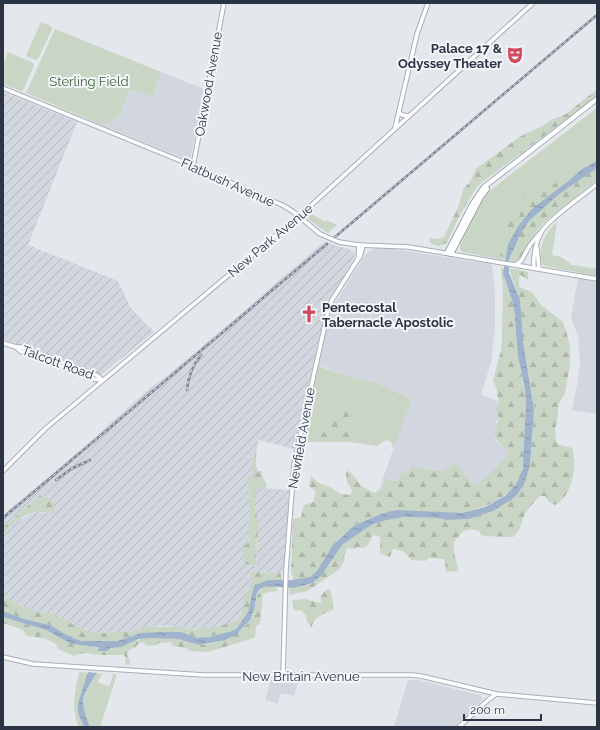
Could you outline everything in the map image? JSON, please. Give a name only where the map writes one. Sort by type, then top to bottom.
[{"type":"highway","points":[[449,254],[473,204],[485,186],[597,99]]},
{"type":"highway","points":[[449,254],[481,197],[488,188],[597,102]]},
{"type":"street","name":"Oakwood Avenue","points":[[194,166],[224,3]]},
{"type":"street","points":[[394,129],[417,34],[428,3]]},
{"type":"street","name":"New Park Avenue","points":[[3,471],[45,429],[299,216],[533,3]]},
{"type":"street","name":"Flatbush Avenue","points":[[3,88],[194,166],[282,205],[299,216],[320,234],[339,242],[361,245],[408,247],[597,279]]},
{"type":"street","points":[[399,112],[402,115],[409,116]]},
{"type":"street","points":[[515,264],[521,261],[530,245],[553,220],[597,184]]},
{"type":"street","points":[[534,268],[534,255],[542,231]]},
{"type":"street","name":"Newfield Avenue","points":[[283,676],[286,576],[294,464],[329,308],[358,259],[361,245]]},
{"type":"street","points":[[537,245],[539,269]]},
{"type":"street","name":"Talcott Road","points":[[3,343],[16,347],[20,351],[34,354],[98,376],[102,380]]},
{"type":"street","name":"New Britain Avenue","points":[[3,657],[33,664],[204,675],[421,676],[497,694],[597,703]]},
{"type":"street","points":[[459,727],[488,700],[497,694]]},
{"type":"shaded area","points":[[161,72],[204,89],[190,161],[104,126],[119,116],[130,89],[153,97]]},
{"type":"shaded area","points":[[3,92],[77,122],[28,245],[118,281],[130,307],[154,332],[101,375],[3,339]]},
{"type":"shaded area","points":[[325,241],[336,246],[350,249],[355,254],[326,309],[294,449],[258,440],[256,458],[252,456],[251,458],[253,474],[252,476],[247,477],[249,485],[248,492],[250,512],[249,536],[248,544],[243,545],[243,547],[245,564],[247,565],[256,565],[258,543],[257,515],[254,511],[256,489],[289,490],[285,562],[281,575],[268,572],[251,572],[253,578],[244,599],[243,608],[238,619],[230,624],[209,629],[201,627],[194,630],[166,626],[105,633],[86,631],[49,612],[39,613],[3,597],[3,534],[13,523],[31,514],[38,512],[54,512],[54,505],[46,497],[41,495],[3,528],[3,515],[83,448],[135,401],[202,347]]},
{"type":"shaded area","points":[[379,247],[491,264],[492,266],[495,295],[495,329],[491,362],[481,395],[498,401],[499,418],[496,422],[497,429],[494,434],[495,439],[508,455],[477,484],[472,483],[458,465],[453,464],[441,471],[412,467],[408,473],[404,472],[400,479],[392,481],[388,479],[379,490],[411,398],[376,383],[361,380],[321,366],[317,367],[332,308],[365,255],[371,250]]},
{"type":"shaded area","points":[[578,278],[597,282],[597,414],[572,410],[580,365],[578,336],[571,318]]},
{"type":"shaded area","points":[[271,680],[299,680],[294,696],[281,693],[278,704],[265,700]]},
{"type":"shaded area","points":[[408,680],[419,680],[479,695],[482,697],[482,700],[455,727],[394,727]]},
{"type":"green space","points":[[41,22],[51,26],[52,29],[38,59],[35,60],[26,56]]},
{"type":"green space","name":"Sterling Field","points":[[55,29],[161,72],[153,97],[130,89],[119,116],[104,126],[26,93]]},
{"type":"green space","points":[[8,52],[33,63],[34,65],[23,90],[21,91],[3,84],[3,65]]},
{"type":"green space","points":[[597,89],[597,96],[480,184],[466,204],[447,243],[439,246],[431,244],[430,238],[439,239],[444,237],[459,205],[463,189],[470,182],[476,169],[519,137],[551,120],[566,114]]},
{"type":"green space","points":[[597,108],[597,178],[538,227],[516,262],[462,252],[460,249],[460,244],[471,220],[488,192]]},
{"type":"green space","points":[[597,168],[597,180],[544,222],[519,260],[515,261],[509,259],[521,233],[530,220],[559,194]]},
{"type":"green space","points":[[564,177],[568,178],[569,181],[529,213],[514,232],[505,257],[500,256],[501,249],[505,243],[505,232],[511,216],[527,203],[523,190],[526,188],[539,191],[547,189]]},
{"type":"green space","points":[[312,210],[313,215],[326,222],[327,220],[337,225],[328,233],[307,218],[308,213]]},
{"type":"green space","points":[[557,222],[552,255],[561,257],[572,265],[597,269],[597,276],[545,266],[542,264],[541,252],[543,241],[545,236]]},
{"type":"green space","points":[[501,267],[503,268],[505,281],[514,307],[518,357],[526,398],[524,462],[522,471],[514,487],[492,503],[462,513],[398,511],[367,520],[348,530],[337,540],[315,574],[307,579],[293,580],[291,571],[293,519],[301,517],[304,505],[313,502],[316,491],[309,486],[311,476],[319,483],[330,487],[341,494],[350,495],[352,490],[346,475],[346,472],[349,471],[361,486],[375,493],[382,488],[386,479],[398,480],[400,479],[400,473],[408,473],[412,467],[441,471],[455,463],[471,482],[476,484],[487,476],[508,455],[494,436],[499,418],[496,409],[499,402],[497,390],[493,380],[501,351],[502,338],[503,289]]},
{"type":"green space","points":[[509,269],[528,272],[528,280],[521,275],[519,276],[519,287],[532,292],[541,305],[563,322],[567,334],[570,348],[570,365],[565,393],[558,405],[555,430],[556,441],[558,444],[572,448],[574,455],[574,471],[566,495],[555,505],[549,502],[545,496],[540,496],[527,511],[519,529],[513,537],[485,536],[481,535],[479,531],[473,530],[463,532],[454,543],[458,571],[446,572],[444,559],[429,558],[425,561],[411,560],[403,551],[393,549],[390,557],[380,554],[380,537],[373,535],[368,545],[363,548],[347,548],[344,556],[345,559],[340,569],[307,591],[289,595],[290,588],[302,587],[312,583],[321,576],[342,545],[373,524],[404,517],[437,518],[447,520],[469,519],[489,512],[508,502],[514,498],[522,488],[530,465],[534,406],[524,348],[520,300]]},
{"type":"green space","points":[[318,366],[361,380],[376,383],[412,399],[393,449],[392,443],[387,440],[377,446],[349,442],[302,442],[301,440]]},
{"type":"green space","points":[[351,408],[354,419],[349,439],[308,439],[306,432],[308,429],[315,429],[332,423],[337,416]]},
{"type":"green space","points":[[255,455],[257,469],[258,471],[262,471],[262,476],[267,485],[265,488],[257,489],[256,491],[255,511],[258,521],[258,536],[256,565],[254,566],[245,564],[243,545],[248,544],[250,512],[248,492],[249,485],[247,477],[253,475],[251,458]]},
{"type":"green space","points":[[40,495],[46,497],[54,503],[54,513],[38,512],[28,514],[14,523],[3,534],[3,528]]},
{"type":"green space","points":[[251,572],[279,573],[282,580],[267,580],[255,585],[248,612],[237,628],[232,631],[204,638],[197,638],[181,632],[156,632],[141,633],[117,641],[81,641],[50,625],[24,619],[3,611],[3,597],[39,613],[49,612],[86,631],[105,633],[131,631],[148,627],[183,627],[194,630],[202,627],[213,628],[227,624],[239,618],[242,612],[244,598],[250,588],[253,578],[250,575]]},
{"type":"green space","points":[[266,586],[275,586],[278,591],[263,594],[260,624],[256,626],[254,638],[208,652],[189,651],[186,648],[173,646],[170,642],[147,646],[142,642],[129,650],[127,654],[130,661],[129,665],[125,664],[126,659],[124,655],[84,653],[74,656],[58,649],[56,644],[49,640],[26,636],[23,630],[3,623],[3,617],[46,630],[71,644],[98,647],[107,651],[112,648],[143,639],[152,638],[176,639],[203,645],[214,643],[230,637],[243,629],[252,616],[259,592]]},
{"type":"green space","points":[[329,589],[333,600],[333,610],[317,618],[311,627],[307,621],[306,615],[301,610],[294,610],[292,600],[305,599],[320,603],[321,596]]},
{"type":"green space","points":[[79,673],[88,673],[78,703],[78,713],[84,727],[78,727],[74,700]]},
{"type":"green space","points":[[97,673],[102,674],[98,682],[107,686],[110,685],[113,674],[116,674],[116,678],[100,727],[90,727],[84,709],[83,699],[87,689]]},
{"type":"water","points":[[597,161],[597,168],[559,194],[530,220],[521,233],[509,259],[509,273],[520,300],[524,348],[534,409],[530,465],[524,485],[511,500],[493,511],[469,519],[447,520],[437,518],[404,517],[373,524],[342,545],[321,576],[312,583],[293,588],[266,586],[260,589],[257,593],[254,610],[250,620],[237,634],[225,640],[200,645],[178,639],[139,639],[121,647],[111,648],[107,651],[98,651],[98,647],[71,644],[46,630],[3,617],[3,611],[24,619],[50,625],[81,641],[117,641],[141,633],[156,632],[181,632],[197,638],[209,637],[232,631],[237,628],[248,612],[255,585],[268,580],[292,580],[310,577],[317,571],[333,545],[351,528],[364,521],[384,513],[397,510],[462,513],[485,507],[505,496],[516,484],[523,469],[526,400],[518,357],[514,307],[503,273],[508,244],[519,225],[533,208],[582,169]]},
{"type":"water","points":[[88,672],[97,673],[87,689],[83,699],[86,717],[90,727],[84,727],[78,713],[78,703]]},
{"type":"railway","points":[[335,237],[597,15]]},
{"type":"railway","points":[[3,518],[327,244]]},
{"type":"railway","points":[[187,390],[191,371],[201,355]]},
{"type":"railway","points":[[56,480],[71,469],[90,460]]},
{"type":"place","name":"Palace 17 & Odyssey Theater","points":[[515,55]]},
{"type":"place","name":"Pentecostal Tabernacle Apostolic","points":[[309,314]]}]
